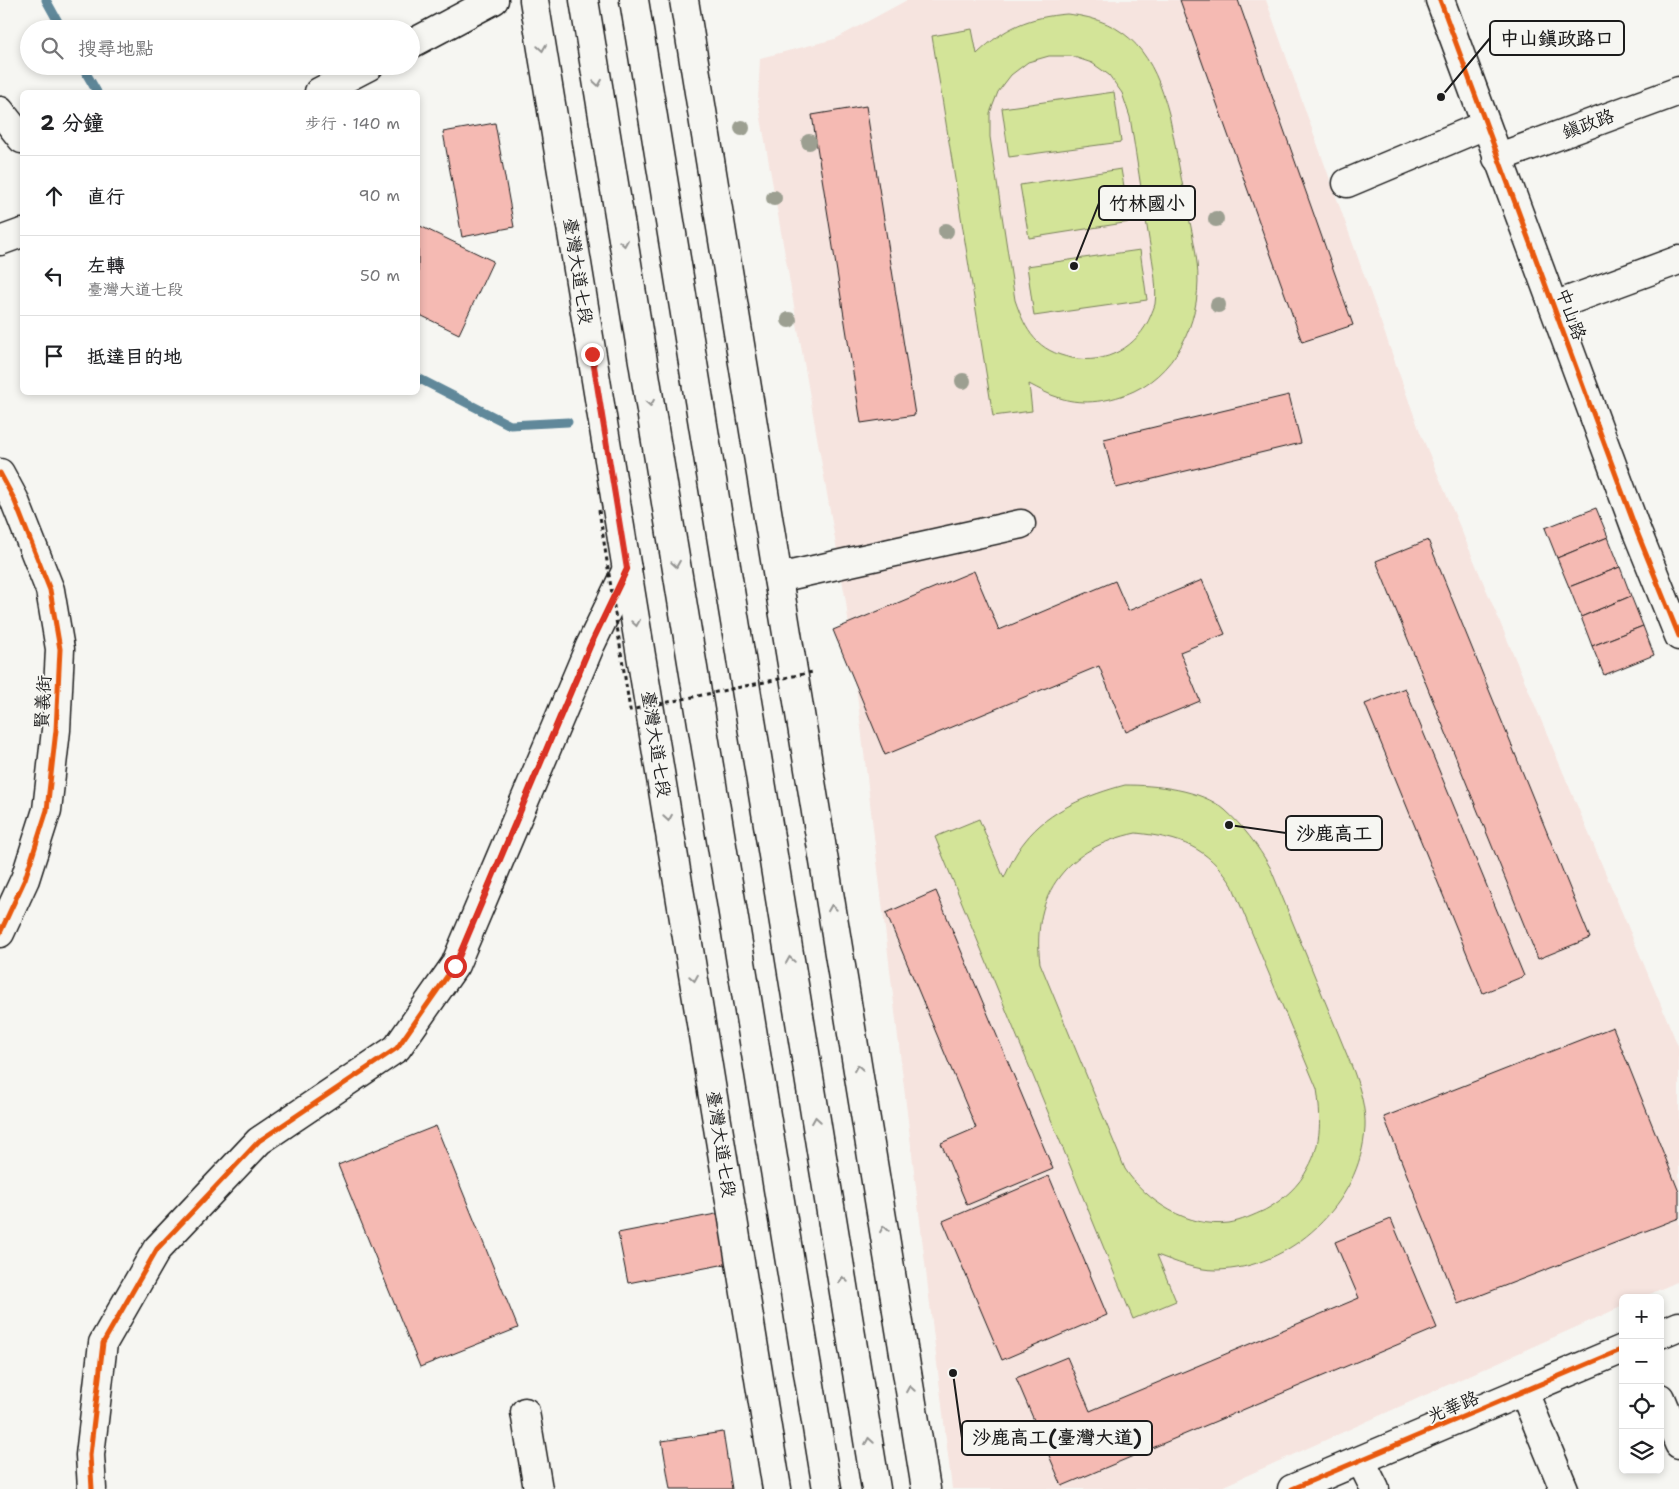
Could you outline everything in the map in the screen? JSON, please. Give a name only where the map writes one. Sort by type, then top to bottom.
[{"type":"main road","points":[[420,39],[494,0]]},
{"type":"main road","name":"臺灣大道七段","points":[[534,0],[777,1489]]},
{"type":"main road","points":[[584,0],[827,1489]]},
{"type":"main road","points":[[634,0],[876,1489]]},
{"type":"main road","points":[[684,0],[926,1489]]},
{"type":"main road","name":"中山路","points":[[1440,0],[1637,532],[1679,636]]},
{"type":"main road","points":[[323,90],[352,75]]},
{"type":"main road","name":"鎮政路","points":[[1497,158],[1679,91]]},
{"type":"main road","points":[[0,111],[20,136]]},
{"type":"main road","points":[[1346,183],[1485,125]]},
{"type":"main road","points":[[0,241],[20,234]]},
{"type":"main road","points":[[1554,306],[1679,260]]},
{"type":"main road","name":"賢義街","points":[[0,473],[14,500],[50,590],[60,649],[56,730],[47,810],[25,879],[0,933]]},
{"type":"main road","points":[[778,578],[1021,524]]},
{"type":"main road","points":[[92,1489],[90,1456],[103,1343],[157,1249],[259,1141],[397,1048],[455,966],[590,646],[627,569]]},
{"type":"main road","points":[[1664,1332],[1679,1326]]},
{"type":"main road","name":"光華路","points":[[1292,1489],[1619,1351]]},
{"type":"main road","points":[[1524,1392],[1564,1489]]},
{"type":"main road","points":[[1664,1408],[1679,1444]]},
{"type":"main road","points":[[525,1412],[538,1489]]},
{"type":"main road","points":[[1361,1460],[1375,1489]]},
{"type":"path","points":[[599,510],[630,710],[813,672]]},
{"type":"shaded area","points":[[907,0],[1266,0],[1420,432],[1679,1048],[1679,1281],[1650,1294],[1619,1294],[1619,1308],[1217,1489],[952,1489],[846,602],[758,101],[760,58],[835,39]]},
{"type":"green space","points":[[1067,14],[1089,18],[1107,24],[1123,33],[1136,44],[1147,58],[1156,75],[1169,114],[1194,240],[1198,282],[1196,301],[1192,320],[1176,354],[1165,369],[1134,391],[1107,400],[1078,402],[1056,397],[1029,384],[1032,411],[993,416],[932,36],[972,29],[977,54],[1008,30],[1029,21],[1053,15]],"holes":[[[1049,56],[1071,56],[1092,63],[1109,75],[1122,93],[1130,117],[1155,278],[1155,304],[1151,315],[1138,336],[1119,351],[1097,359],[1072,358],[1050,350],[1034,338],[1024,322],[1015,300],[990,137],[990,113],[998,92],[1011,75],[1028,62]]]},
{"type":"green space","points":[[1114,92],[1121,142],[1009,157],[1002,108]]},
{"type":"green space","points":[[1121,169],[1130,222],[1029,238],[1020,185]]},
{"type":"green space","points":[[1140,250],[1147,300],[1034,316],[1027,266]]},
{"type":"green space","points":[[1125,785],[1163,787],[1203,797],[1225,810],[1250,837],[1270,867],[1354,1072],[1365,1114],[1361,1156],[1351,1182],[1336,1206],[1317,1227],[1295,1244],[1270,1258],[1244,1267],[1216,1270],[1201,1269],[1157,1255],[1176,1301],[1133,1319],[935,837],[979,819],[1004,878],[1022,845],[1035,830],[1057,812],[1083,799]],"holes":[[[1136,833],[1179,841],[1191,846],[1212,861],[1232,885],[1317,1089],[1320,1120],[1318,1140],[1313,1159],[1304,1175],[1290,1192],[1272,1206],[1234,1222],[1214,1223],[1184,1217],[1157,1202],[1134,1181],[1125,1169],[1040,963],[1039,938],[1042,915],[1048,895],[1059,877],[1073,862],[1091,849]]]},
{"type":"building","points":[[1180,0],[1238,0],[1353,325],[1302,342]]},
{"type":"building","points":[[866,106],[915,415],[861,423],[812,115]]},
{"type":"building","points":[[495,123],[514,227],[462,237],[443,132]]},
{"type":"building","points":[[420,226],[493,261],[459,334],[420,315]]},
{"type":"building","points":[[1289,395],[1301,443],[1116,488],[1104,439]]},
{"type":"building","points":[[1596,508],[1608,537],[1557,558],[1545,528]]},
{"type":"building","points":[[1608,537],[1620,567],[1569,587],[1557,558]]},
{"type":"building","points":[[1428,540],[1590,938],[1538,959],[1376,561]]},
{"type":"building","points":[[1620,567],[1631,596],[1581,617],[1569,587]]},
{"type":"building","points":[[974,571],[999,630],[1115,581],[1128,611],[1202,580],[1225,634],[1180,652],[1200,701],[1126,732],[1099,666],[885,755],[833,630]]},
{"type":"building","points":[[1631,596],[1643,626],[1592,646],[1581,617]]},
{"type":"building","points":[[1643,626],[1654,655],[1604,675],[1592,646]]},
{"type":"building","points":[[1405,688],[1524,976],[1483,993],[1365,704]]},
{"type":"building","points":[[936,891],[1053,1169],[967,1205],[941,1143],[976,1128],[886,913]]},
{"type":"building","points":[[1613,1027],[1679,1192],[1679,1218],[1458,1304],[1384,1117]]},
{"type":"building","points":[[436,1126],[518,1328],[420,1367],[338,1165]]},
{"type":"building","points":[[1049,1176],[1107,1315],[1002,1360],[943,1221]]},
{"type":"building","points":[[726,1212],[736,1262],[628,1283],[618,1233]]},
{"type":"building","points":[[1391,1219],[1437,1328],[1062,1486],[1016,1378],[1067,1357],[1090,1411],[1359,1298],[1335,1242]]},
{"type":"building","points":[[723,1432],[732,1489],[670,1489],[662,1441]]},
{"type":"waterway","points":[[46,0],[57,20]]},
{"type":"waterway","points":[[87,75],[96,90]]},
{"type":"waterway","points":[[420,379],[510,425],[568,422]]},
{"type":"cycle path","points":[[1440,0],[1637,532],[1679,636]]},
{"type":"cycle path","points":[[0,473],[14,499],[50,590],[60,649],[56,730],[47,810],[25,879],[0,933]]},
{"type":"cycle path","points":[[92,1489],[90,1455],[103,1343],[157,1249],[259,1141],[397,1048],[455,965],[590,646],[627,569]]},
{"type":"cycle path","points":[[1292,1489],[1619,1351]]},
{"type":"place","name":"中山鎮政路口","points":[[1441,97]]},
{"type":"place","name":"竹林國小","points":[[1074,266]]},
{"type":"place","name":"沙鹿高工","points":[[1229,825]]},
{"type":"place","name":"沙鹿高工(臺灣大道)","points":[[953,1373]]},
{"type":"route","points":[[455,966],[590,646],[627,569],[592,354]]}]
